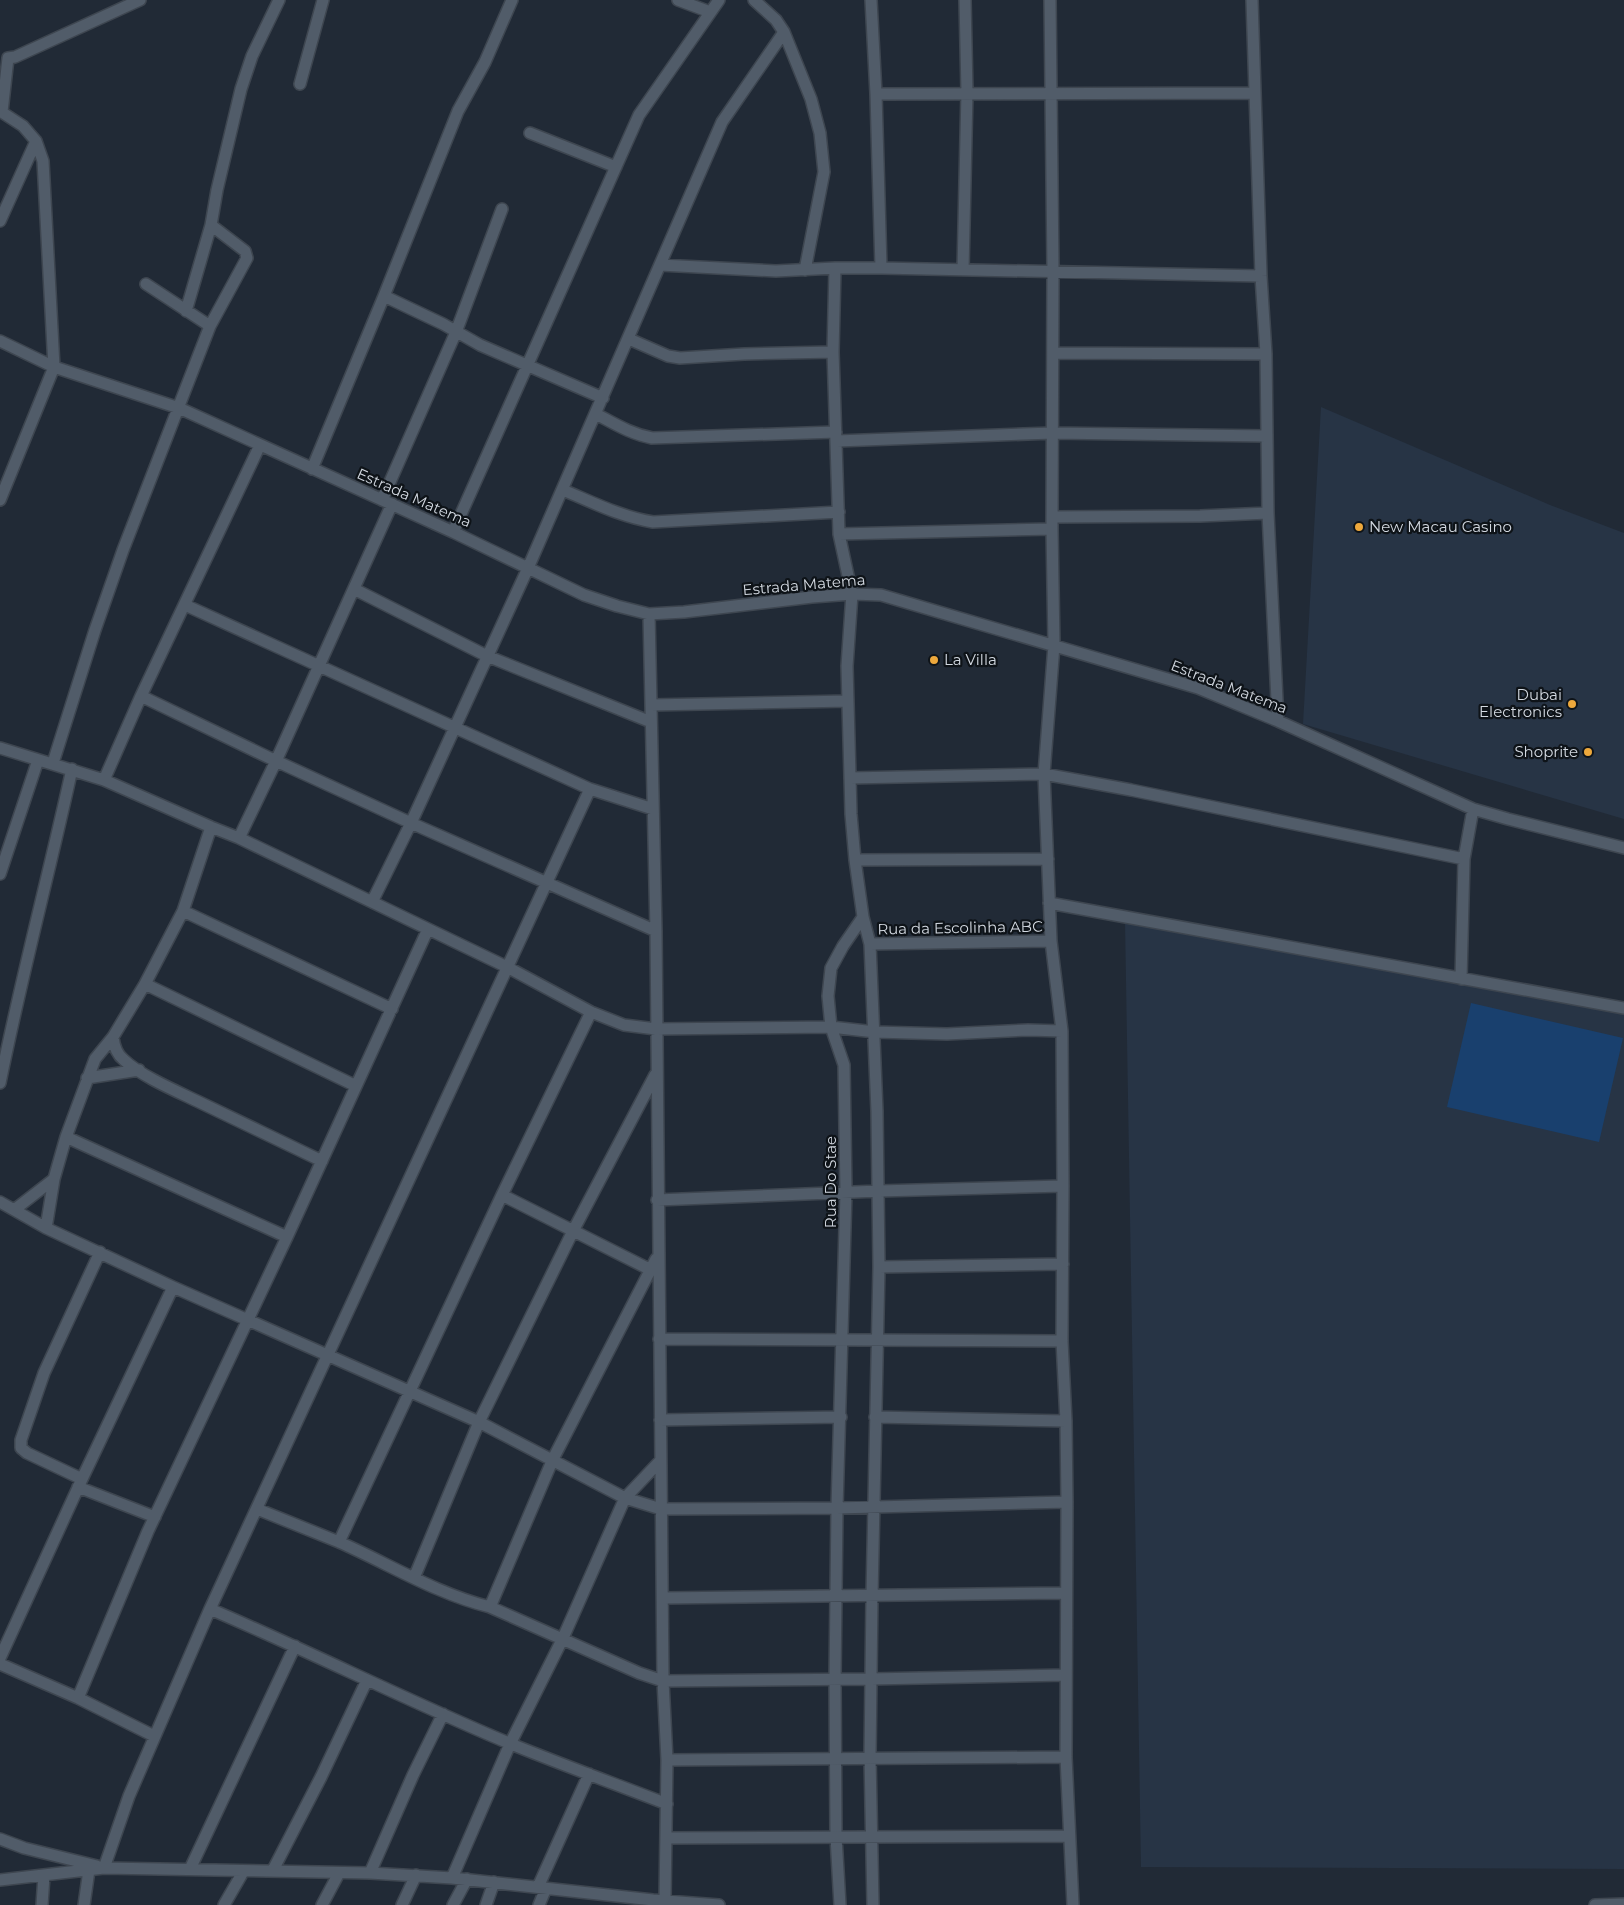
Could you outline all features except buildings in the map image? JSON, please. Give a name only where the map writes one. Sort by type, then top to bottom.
[{"type":"street","points":[[0,500],[54,367],[42,161],[36,141],[23,126],[1,111],[4,56],[15,57],[140,0]]},
{"type":"street","points":[[186,310],[211,225],[217,190],[242,89],[252,56],[279,0]]},
{"type":"street","points":[[300,84],[323,0]]},
{"type":"street","points":[[312,469],[458,111],[485,62],[512,0]]},
{"type":"street","points":[[678,0],[710,12]]},
{"type":"street","points":[[454,532],[639,115],[719,0]]},
{"type":"street","points":[[754,0],[776,20],[784,32],[811,99],[820,134],[824,172],[805,270]]},
{"type":"street","points":[[871,0],[876,94],[880,268]]},
{"type":"street","points":[[963,270],[967,92],[965,0]]},
{"type":"street","points":[[1050,0],[1054,645],[1044,774],[1051,941],[1062,1031],[1062,1341],[1066,1421],[1067,1502],[1065,1593],[1066,1757],[1073,1905]]},
{"type":"street","points":[[1252,0],[1261,276],[1266,354],[1268,513],[1278,721]]},
{"type":"street","points":[[372,902],[411,823],[563,490],[722,122],[784,32]]},
{"type":"street","points":[[876,94],[967,92],[1050,94],[1254,93]]},
{"type":"street","points":[[530,133],[616,167]]},
{"type":"street","points":[[0,221],[36,141]]},
{"type":"street","points":[[239,838],[354,589],[456,332],[502,209]]},
{"type":"street","points":[[53,763],[94,630],[123,550],[210,326],[247,258],[245,251],[211,225]]},
{"type":"street","points":[[660,265],[747,270],[835,268],[1053,270],[1261,276]]},
{"type":"street","points":[[835,268],[833,352],[840,534],[852,594],[847,666],[850,778],[855,860],[863,916],[870,944],[875,1032],[879,1267],[873,1506],[870,1757],[873,1905]]},
{"type":"street","points":[[146,284],[210,326]]},
{"type":"street","points":[[384,296],[443,324],[480,345],[603,398]]},
{"type":"street","points":[[629,339],[668,356],[680,358],[833,352]]},
{"type":"street","name":"Estrada Matema","points":[[0,341],[54,367],[179,408],[454,532],[584,595],[617,606],[649,614],[852,594],[881,595],[1198,688],[1278,721],[1473,809],[1624,848]]},
{"type":"street","points":[[1053,353],[1266,354]]},
{"type":"street","points":[[596,414],[637,435],[652,438],[1053,433],[1267,436]]},
{"type":"street","points":[[104,780],[141,696],[260,444]]},
{"type":"street","points":[[563,490],[616,513],[653,522],[839,512]]},
{"type":"street","points":[[840,534],[1268,513]]},
{"type":"street","points":[[354,589],[487,656],[651,722]]},
{"type":"street","points":[[185,605],[590,789],[653,809]]},
{"type":"street","points":[[649,614],[656,931],[660,1509],[663,1681],[667,1760],[665,1900]]},
{"type":"street","points":[[141,696],[411,823],[656,931]]},
{"type":"street","points":[[651,705],[848,701]]},
{"type":"street","points":[[0,748],[104,780],[211,828],[239,838],[507,967],[591,1012],[624,1025],[656,1029],[831,1027],[875,1032],[947,1034],[1020,1030],[1062,1031]]},
{"type":"street","points":[[0,874],[38,760]]},
{"type":"street","points":[[0,1083],[13,1017],[51,865],[72,769]]},
{"type":"street","points":[[850,778],[1044,774],[1131,790],[1464,859]]},
{"type":"street","points":[[104,1868],[129,1796],[210,1609],[258,1509],[590,789]]},
{"type":"street","points":[[1461,979],[1464,859],[1473,809]]},
{"type":"street","points":[[46,1228],[54,1179],[66,1137],[95,1058],[113,1037],[145,984],[183,911],[211,828]]},
{"type":"street","points":[[855,860],[1048,859]]},
{"type":"street","points":[[1049,903],[1624,1008]]},
{"type":"street","points":[[183,911],[392,1009]]},
{"type":"street","name":"Rua Do Stae","points":[[840,1905],[836,1837],[834,1679],[837,1596],[837,1508],[844,1339],[846,1192],[844,1066],[831,1027],[828,996],[831,968],[863,916]]},
{"type":"street","points":[[78,1698],[155,1517],[322,1161],[428,928]]},
{"type":"street","name":"Rua da Escolinha ABC","points":[[870,944],[1051,941]]},
{"type":"street","points":[[145,984],[356,1086]]},
{"type":"street","points":[[339,1542],[502,1195],[591,1012]]},
{"type":"street","points":[[113,1037],[114,1046],[118,1054],[139,1070],[182,1094],[322,1161]]},
{"type":"street","points":[[87,1078],[139,1070]]},
{"type":"street","points":[[414,1578],[479,1422],[573,1231],[657,1073]]},
{"type":"street","points":[[66,1137],[286,1237]]},
{"type":"street","points":[[14,1210],[54,1179]]},
{"type":"street","points":[[658,1200],[878,1190],[1063,1186]]},
{"type":"street","points":[[502,1195],[651,1270]]},
{"type":"street","points":[[0,1202],[46,1228],[173,1287],[479,1422],[626,1498],[660,1509],[837,1508],[1067,1502]]},
{"type":"street","points":[[100,1252],[44,1373],[21,1440],[22,1448],[27,1453],[80,1483],[155,1517]]},
{"type":"street","points":[[490,1607],[553,1459],[658,1256]]},
{"type":"street","points":[[879,1267],[1063,1264]]},
{"type":"street","points":[[0,1658],[173,1287]]},
{"type":"street","points":[[659,1339],[1062,1341]]},
{"type":"street","points":[[660,1420],[841,1417]]},
{"type":"street","points":[[875,1417],[1066,1421]]},
{"type":"street","points":[[452,1878],[510,1744],[562,1638],[626,1498],[660,1461]]},
{"type":"street","points":[[258,1509],[339,1542],[414,1578],[474,1603],[490,1607],[639,1673],[663,1681],[1066,1675]]},
{"type":"street","points":[[663,1598],[1065,1593]]},
{"type":"street","points":[[210,1609],[510,1744],[667,1804]]},
{"type":"street","points":[[190,1869],[295,1646]]},
{"type":"street","points":[[0,1664],[78,1698],[154,1736]]},
{"type":"street","points":[[273,1870],[321,1777],[367,1680]]},
{"type":"street","points":[[370,1873],[413,1775],[443,1714]]},
{"type":"street","points":[[667,1760],[835,1757],[1066,1757]]},
{"type":"street","points":[[539,1905],[542,1887],[589,1774]]},
{"type":"street","points":[[667,1838],[1069,1836]]},
{"type":"street","points":[[0,1839],[24,1848],[104,1868]]},
{"type":"street","points":[[0,1880],[104,1868],[370,1873],[467,1879],[651,1902],[665,1900],[719,1905]]},
{"type":"street","points":[[84,1905],[89,1870]]},
{"type":"street","points":[[224,1905],[243,1872]]},
{"type":"street","points":[[322,1905],[339,1873]]},
{"type":"street","points":[[402,1905],[416,1875]]},
{"type":"street","points":[[42,1905],[44,1876]]},
{"type":"street","points":[[453,1905],[467,1879]]},
{"type":"street","points":[[486,1905],[494,1882]]},
{"type":"street","points":[[1595,1905],[1624,1904]]},
{"type":"shaded area","points":[[1321,407],[1550,505],[1624,533],[1624,819],[1303,724]]},
{"type":"shaded area","points":[[1125,921],[1624,1014],[1624,1869],[1141,1867]]},
{"type":"shaded area","points":[[1471,1003],[1623,1038],[1599,1142],[1447,1107]]},
{"type":"place","name":"New Macau Casino","points":[[1359,527]]},
{"type":"place","name":"La Villa","points":[[934,660]]},
{"type":"place","name":"Dubai Electronics","points":[[1572,704]]},
{"type":"place","name":"Shoprite","points":[[1588,752]]}]
